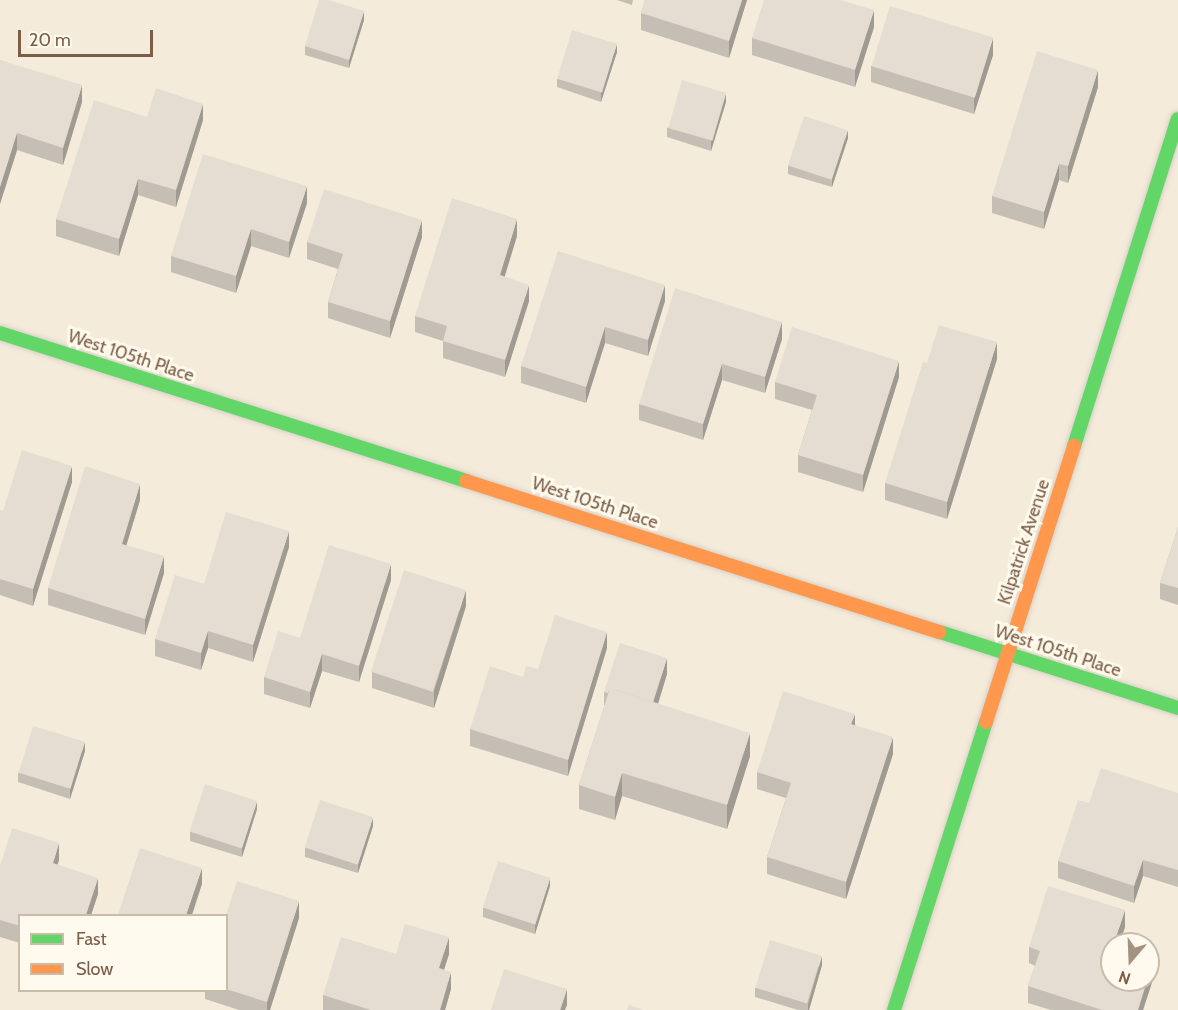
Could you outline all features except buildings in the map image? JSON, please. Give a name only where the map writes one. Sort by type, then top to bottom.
[{"type":"street","name":"Kilpatrick Avenue","points":[[894,1010],[1178,119]]},
{"type":"street","name":"West 105th Place","points":[[0,333],[1178,708]]},
{"type":"shaded area","points":[[0,0],[1178,0],[1178,1010],[0,1010]]},
{"type":"traffic: fast","points":[[1074,446],[1178,119]]},
{"type":"traffic: fast","points":[[0,333],[466,481]]},
{"type":"traffic: fast","points":[[940,632],[1178,708]]},
{"type":"traffic: fast","points":[[894,1010],[986,722]]},
{"type":"traffic: slow","points":[[986,722],[1074,446]]},
{"type":"traffic: slow","points":[[466,481],[940,632]]}]
